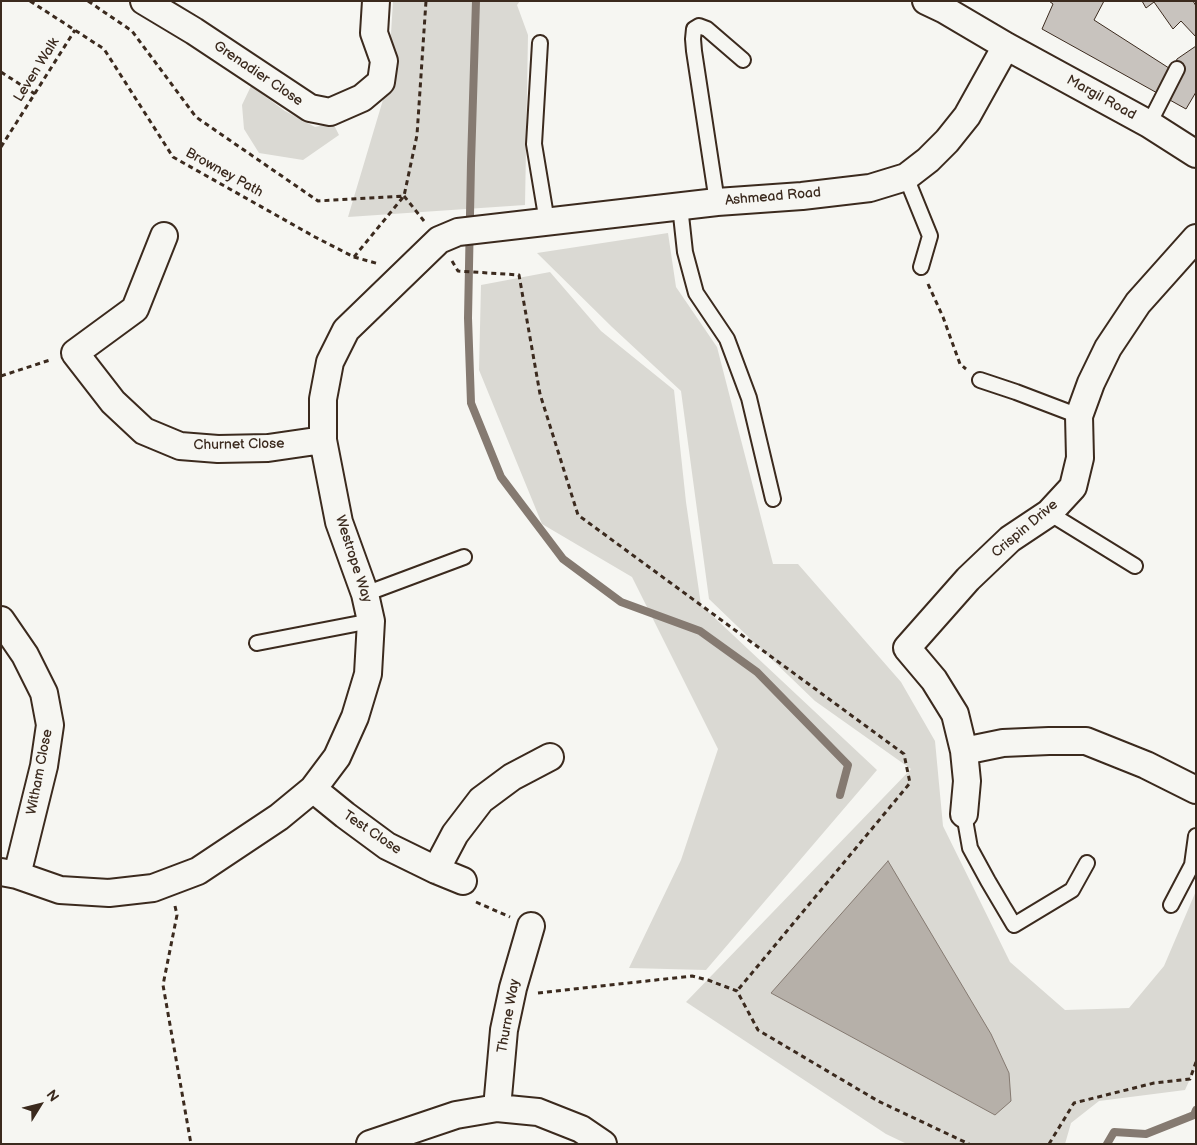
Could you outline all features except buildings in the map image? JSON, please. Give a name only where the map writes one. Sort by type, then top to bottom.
[{"type":"street","name":"Grenadier Close","points":[[144,1],[194,31],[310,108],[330,112],[362,98],[381,82],[384,60],[374,33],[376,1]]},
{"type":"street","points":[[940,4],[1006,46]]},
{"type":"street","name":"Margil Road","points":[[1006,46],[1148,124],[1196,154]]},
{"type":"street","name":"Ashmead Road","points":[[460,234],[680,206],[802,196],[870,188],[906,177],[928,160],[947,141],[967,116],[1006,46]]},
{"type":"street","points":[[406,271],[460,234]]},
{"type":"street","points":[[75,353],[135,309],[164,236]]},
{"type":"street","name":"Crispin Drive","points":[[964,814],[967,781],[964,750],[955,714],[934,680],[907,648],[968,579],[1010,539],[1049,513],[1073,487],[1080,458],[1079,416],[1091,383],[1108,348],[1138,303],[1196,238]]},
{"type":"street","name":"Westrope Way","points":[[9,874],[60,890],[109,893],[153,888],[198,870],[279,817],[313,789],[337,757],[355,717],[368,674],[371,621],[366,594],[339,522],[323,440],[323,399],[330,362],[346,330],[406,271]]},
{"type":"street","name":"Churnet Close","points":[[75,353],[113,402],[144,431],[180,446],[218,449],[268,448],[323,440]]},
{"type":"street","name":"Witham Close","points":[[1,620],[26,655],[44,693],[50,725],[44,766],[9,874]]},
{"type":"street","points":[[964,750],[1003,743],[1049,740],[1086,741],[1146,765],[1196,790]]},
{"type":"street","points":[[436,870],[455,834],[481,800],[512,776],[550,757]]},
{"type":"street","name":"Test Close","points":[[313,789],[387,846],[463,881]]},
{"type":"street","name":"Thurne Way","points":[[496,1108],[504,1030],[513,988],[531,926]]},
{"type":"street","points":[[370,1144],[456,1114],[496,1108],[538,1112],[581,1129],[603,1144]]},
{"type":"lane","points":[[717,202],[694,51],[694,30],[699,26],[707,29],[743,60]]},
{"type":"lane","points":[[540,43],[534,144],[547,222]]},
{"type":"lane","points":[[1148,124],[1177,69]]},
{"type":"lane","points":[[906,177],[930,236],[921,267]]},
{"type":"lane","points":[[680,206],[685,252],[696,293],[727,339],[749,398],[773,499]]},
{"type":"lane","points":[[980,380],[1079,416]]},
{"type":"lane","points":[[1049,513],[1134,566]]},
{"type":"lane","points":[[366,594],[464,557]]},
{"type":"lane","points":[[257,643],[371,621]]},
{"type":"lane","points":[[964,814],[970,848],[1014,925],[1072,890],[1087,863]]},
{"type":"lane","points":[[1171,905],[1192,865],[1196,836]]},
{"type":"path","name":"Browney Path","points":[[30,1],[104,49],[172,158],[354,257],[406,271]]},
{"type":"path","points":[[88,1],[132,31],[196,117],[318,201],[404,196],[460,234]]},
{"type":"path","points":[[354,257],[404,196],[417,135],[426,1]]},
{"type":"path","name":"Leven Walk","points":[[1,147],[75,30]]},
{"type":"path","points":[[1,72],[35,94]]},
{"type":"path","points":[[921,267],[943,317],[960,364],[980,380]]},
{"type":"path","points":[[458,271],[519,275],[540,394],[578,515],[904,754],[910,783],[737,991]]},
{"type":"path","points":[[1,376],[75,353]]},
{"type":"path","points":[[169,881],[177,915],[163,985],[191,1144]]},
{"type":"path","points":[[463,881],[462,895],[531,926]]},
{"type":"path","points":[[513,988],[531,994],[692,976],[708,980],[737,991],[758,1030],[878,1101],[969,1144]]},
{"type":"path","points":[[1048,1144],[1074,1103],[1154,1083],[1190,1079],[1196,1062]]},
{"type":"shaded area","points":[[393,1],[520,1],[517,5],[528,35],[525,205],[348,217],[388,83]]},
{"type":"shaded area","points":[[251,86],[285,111],[315,127],[333,123],[339,135],[303,160],[259,153],[244,129],[242,105]]},
{"type":"shaded area","points":[[668,233],[676,287],[717,347],[773,564],[798,564],[901,682],[935,741],[943,826],[1010,962],[1065,1010],[1129,1008],[1164,966],[1196,891],[1196,1066],[1185,1090],[1099,1101],[1071,1123],[1065,1144],[907,1144],[886,1134],[686,1002],[911,769],[815,701],[709,599],[681,391],[612,327],[537,253]]},
{"type":"shaded area","points":[[550,272],[601,331],[674,390],[686,502],[701,605],[877,770],[706,970],[629,968],[681,860],[718,749],[632,577],[542,524],[479,370],[481,285]]},
{"type":"shaded area","points":[[888,861],[991,1034],[1009,1073],[1011,1101],[995,1115],[771,993]]},
{"type":"waterway","points":[[476,1],[468,318],[471,403],[501,477],[563,559],[621,602],[700,631],[757,672],[848,765],[840,795]]},
{"type":"waterway","points":[[1107,1144],[1114,1132],[1146,1134],[1194,1115],[1196,1110]]}]
